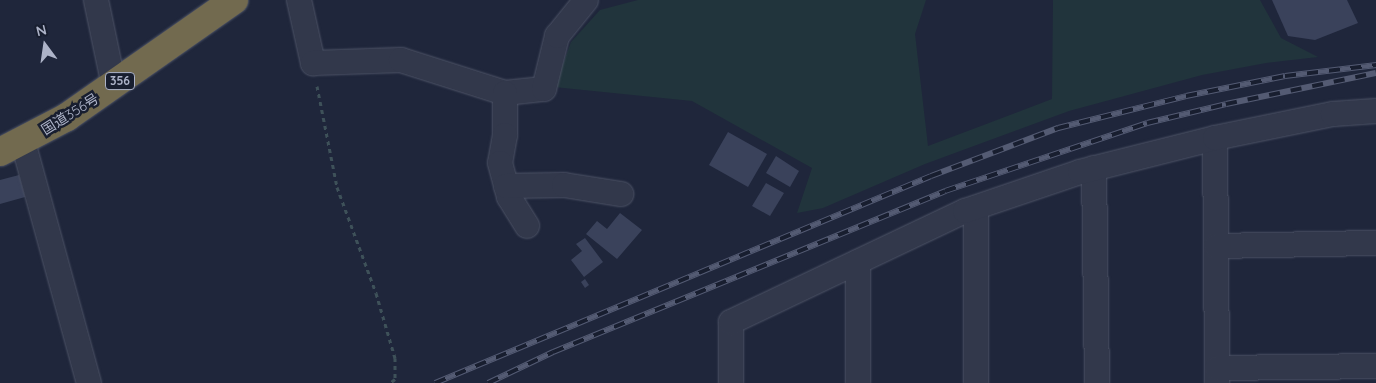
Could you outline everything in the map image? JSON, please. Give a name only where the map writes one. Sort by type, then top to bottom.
[{"type":"highway","name":"国道356号","points":[[12,147],[67,117],[114,86],[234,0]]},
{"type":"street","points":[[96,0],[114,86]]},
{"type":"street","points":[[299,0],[313,63],[401,60],[505,93],[544,89],[557,36],[586,0]]},
{"type":"street","points":[[505,93],[505,135],[500,163],[510,197],[527,226]]},
{"type":"street","points":[[731,383],[731,322],[976,208],[1094,168],[1215,138],[1333,114],[1376,111]]},
{"type":"street","points":[[1215,138],[1217,376],[1376,366]]},
{"type":"street","points":[[12,147],[89,383]]},
{"type":"street","points":[[1094,168],[1097,383]]},
{"type":"street","points":[[506,186],[564,185],[621,194]]},
{"type":"street","points":[[976,208],[976,383]]},
{"type":"street","points":[[1216,246],[1376,243]]},
{"type":"street","points":[[858,262],[858,383]]},
{"type":"path","points":[[313,63],[337,187],[376,292],[395,358],[395,379],[390,383]]},
{"type":"shaded area","points":[[638,0],[926,0],[915,34],[928,146],[1052,99],[1053,0],[1260,0],[1281,38],[1318,57],[1266,63],[1202,75],[1069,111],[925,164],[823,208],[797,213],[812,168],[692,101],[554,87],[571,42],[600,10]]},
{"type":"building","points":[[1272,0],[1347,0],[1358,23],[1315,40],[1288,36]]},
{"type":"building","points":[[728,132],[767,154],[748,187],[709,165]]},
{"type":"building","points":[[776,156],[799,171],[790,187],[766,173]]},
{"type":"building","points":[[19,175],[25,197],[0,204],[0,180]]},
{"type":"building","points":[[766,183],[784,193],[770,216],[752,206]]},
{"type":"building","points":[[620,213],[642,230],[617,259],[586,234],[597,221],[607,229]]},
{"type":"building","points":[[585,238],[603,262],[584,277],[571,260],[582,251],[576,244]]},
{"type":"building","points":[[585,279],[589,285],[585,288],[581,282]]},
{"type":"railway","points":[[435,383],[931,176],[1058,128],[1186,96],[1285,76],[1376,65]]},
{"type":"railway","points":[[488,383],[553,352],[945,191],[1147,123],[1226,104],[1376,73]]}]
